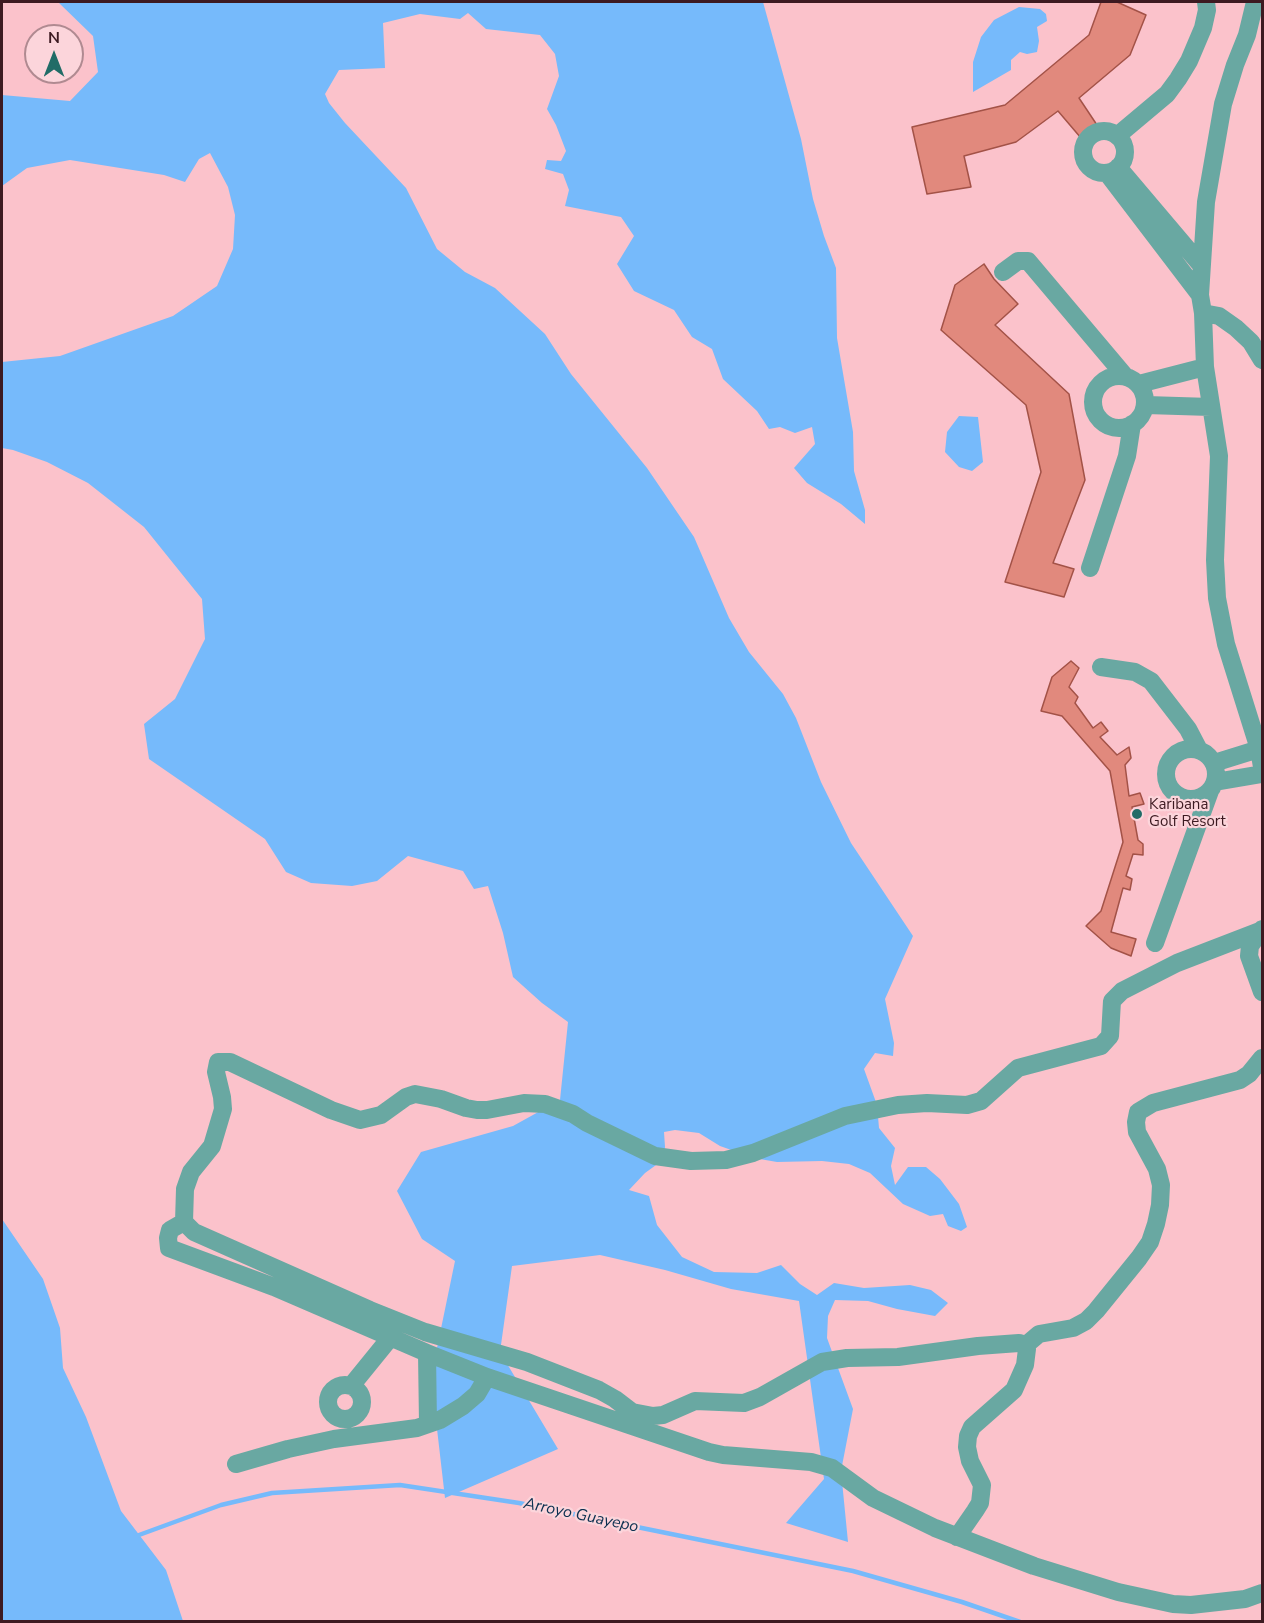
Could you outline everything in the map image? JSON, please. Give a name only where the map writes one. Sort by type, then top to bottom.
[{"type":"street","points":[[1117,136],[1167,94],[1178,79],[1189,62],[1203,28],[1207,10],[1206,2]]},
{"type":"street","points":[[1214,763],[1261,758],[1226,644],[1217,598],[1215,560],[1219,456],[1205,367],[1201,265],[1206,202],[1223,104],[1247,34],[1255,2]]},
{"type":"street","points":[[1098,132],[1117,136],[1121,142],[1124,155],[1113,170],[1100,172],[1088,166],[1084,160],[1084,147],[1087,140],[1098,132]]},
{"type":"street","points":[[1113,170],[1201,265]]},
{"type":"street","points":[[1113,170],[1202,304],[1236,328],[1251,342],[1263,360]]},
{"type":"street","points":[[1003,272],[1018,261],[1028,261],[1132,380],[1144,393],[1146,405],[1139,418],[1124,427],[1108,425],[1101,420],[1093,405],[1096,389],[1102,382],[1109,378],[1132,380],[1205,367]]},
{"type":"street","points":[[1146,405],[1211,407]]},
{"type":"street","points":[[1090,568],[1127,456],[1132,424]]},
{"type":"street","points":[[1101,667],[1135,672],[1151,681],[1188,729],[1199,750]]},
{"type":"street","points":[[1155,943],[1213,786],[1217,772],[1208,755],[1199,750],[1189,748],[1172,757],[1167,766],[1168,785],[1174,793],[1183,798],[1193,799],[1203,796],[1213,786],[1263,774]]},
{"type":"street","points":[[1261,930],[1250,946],[1249,956],[1263,992]]},
{"type":"street","points":[[1026,1346],[1019,1343],[898,1357],[847,1358],[815,1365],[795,1378],[744,1403],[695,1401],[663,1415],[632,1412],[599,1390],[526,1362],[425,1332],[194,1232],[184,1222],[185,1189],[191,1172],[212,1146],[223,1109],[216,1072],[218,1062],[230,1062],[331,1110],[360,1120],[381,1115],[406,1096],[415,1094],[477,1110],[524,1103],[545,1104],[573,1114],[655,1156],[691,1161],[726,1160],[753,1153],[845,1116],[898,1105],[927,1103],[967,1105],[981,1101],[1018,1068],[1101,1046],[1110,1036],[1112,1001],[1122,991],[1177,963],[1261,930]]},
{"type":"street","points":[[1026,1346],[1039,1334],[1073,1328],[1086,1321],[1150,1242],[1160,1205],[1161,1185],[1156,1169],[1137,1132],[1138,1112],[1153,1103],[1240,1080],[1249,1074],[1263,1058]]},
{"type":"street","points":[[184,1222],[170,1230],[169,1248],[274,1287],[427,1353],[488,1377],[708,1452],[811,1462],[832,1468],[873,1498],[957,1537],[1044,1569],[1118,1592],[1173,1604],[1191,1605],[1245,1599],[1263,1593]]},
{"type":"street","points":[[351,1386],[390,1338]]},
{"type":"street","points":[[957,1537],[980,1503],[982,1485],[970,1461],[967,1447],[968,1436],[972,1427],[1014,1390],[1025,1365],[1026,1346]]},
{"type":"street","points":[[427,1353],[428,1424]]},
{"type":"street","points":[[236,1464],[311,1444],[371,1433],[417,1428],[440,1420],[463,1406],[477,1394],[488,1377]]},
{"type":"water","points":[[58,2],[763,2],[801,139],[813,199],[836,268],[837,338],[853,432],[854,471],[865,510],[865,524],[841,504],[807,483],[794,468],[815,444],[812,427],[795,433],[780,427],[769,429],[757,411],[723,379],[712,349],[692,337],[674,310],[634,291],[617,264],[634,236],[621,217],[565,206],[569,190],[563,174],[545,169],[547,160],[561,161],[566,151],[547,109],[559,76],[555,54],[540,35],[486,29],[468,13],[460,19],[420,14],[383,23],[385,68],[339,70],[325,94],[329,103],[345,123],[406,188],[437,249],[465,272],[495,288],[545,334],[571,374],[647,468],[694,537],[729,618],[749,652],[783,694],[796,718],[821,782],[851,843],[913,936],[885,999],[894,1043],[893,1056],[875,1053],[864,1069],[877,1105],[879,1128],[895,1148],[891,1166],[895,1185],[908,1167],[926,1167],[940,1179],[959,1204],[967,1227],[961,1231],[948,1226],[943,1214],[930,1216],[903,1204],[870,1173],[849,1164],[822,1161],[777,1162],[754,1158],[720,1146],[699,1133],[675,1130],[664,1132],[663,1160],[645,1173],[629,1190],[649,1196],[657,1225],[682,1257],[714,1272],[757,1273],[781,1265],[800,1284],[817,1295],[834,1283],[864,1288],[910,1285],[931,1290],[948,1303],[935,1316],[868,1301],[835,1300],[828,1316],[827,1338],[853,1409],[841,1471],[848,1542],[786,1523],[824,1479],[799,1301],[731,1289],[665,1270],[600,1255],[512,1266],[500,1352],[558,1449],[445,1498],[431,1377],[455,1261],[422,1239],[397,1191],[421,1152],[513,1126],[560,1100],[568,1022],[513,977],[503,933],[488,886],[474,889],[463,871],[408,856],[377,881],[352,886],[311,883],[286,872],[265,839],[149,759],[144,724],[175,699],[205,639],[202,599],[144,527],[88,483],[47,462],[2,448],[2,362],[60,356],[173,316],[217,286],[233,249],[235,215],[228,187],[210,153],[199,159],[185,182],[164,175],[70,160],[27,168],[2,186],[2,95],[70,101],[98,72],[93,36],[84,27],[84,24],[81,24]]},
{"type":"water","points":[[1019,7],[1040,9],[1046,14],[1047,21],[1037,27],[1039,41],[1037,52],[1027,54],[1020,52],[1011,60],[1011,70],[973,92],[973,62],[981,37],[994,20]]},
{"type":"water","points":[[959,416],[978,417],[983,462],[972,471],[959,467],[945,452],[947,432]]},
{"type":"water","points":[[2,1219],[43,1279],[60,1328],[63,1368],[86,1417],[121,1511],[166,1570],[183,1621],[2,1621]]},
{"type":"building","points":[[1101,2],[1117,2],[1146,15],[1130,55],[1079,98],[1097,125],[1081,138],[1058,111],[1016,142],[964,156],[971,187],[927,194],[912,127],[1005,105],[1089,35]]},
{"type":"building","points":[[984,264],[994,279],[1018,304],[995,325],[1069,394],[1085,480],[1053,563],[1074,569],[1064,597],[1005,582],[1041,472],[1026,405],[941,330],[955,285]]},
{"type":"building","points":[[1071,661],[1079,668],[1069,687],[1078,697],[1075,703],[1093,728],[1101,722],[1108,731],[1100,737],[1117,755],[1129,747],[1131,758],[1125,765],[1129,796],[1140,793],[1144,804],[1132,807],[1138,840],[1143,844],[1143,855],[1133,854],[1126,876],[1132,879],[1130,890],[1123,888],[1111,932],[1136,939],[1131,956],[1111,948],[1086,926],[1101,911],[1123,842],[1110,771],[1062,716],[1041,711],[1052,677]]},
{"type":"waterway","name":"Arroyo Guayepo","points":[[139,1535],[221,1505],[272,1493],[400,1485],[519,1503],[853,1571],[962,1602],[1020,1622]]},
{"type":"place","name":"Karibana Golf Resort","points":[[1137,814]]}]
